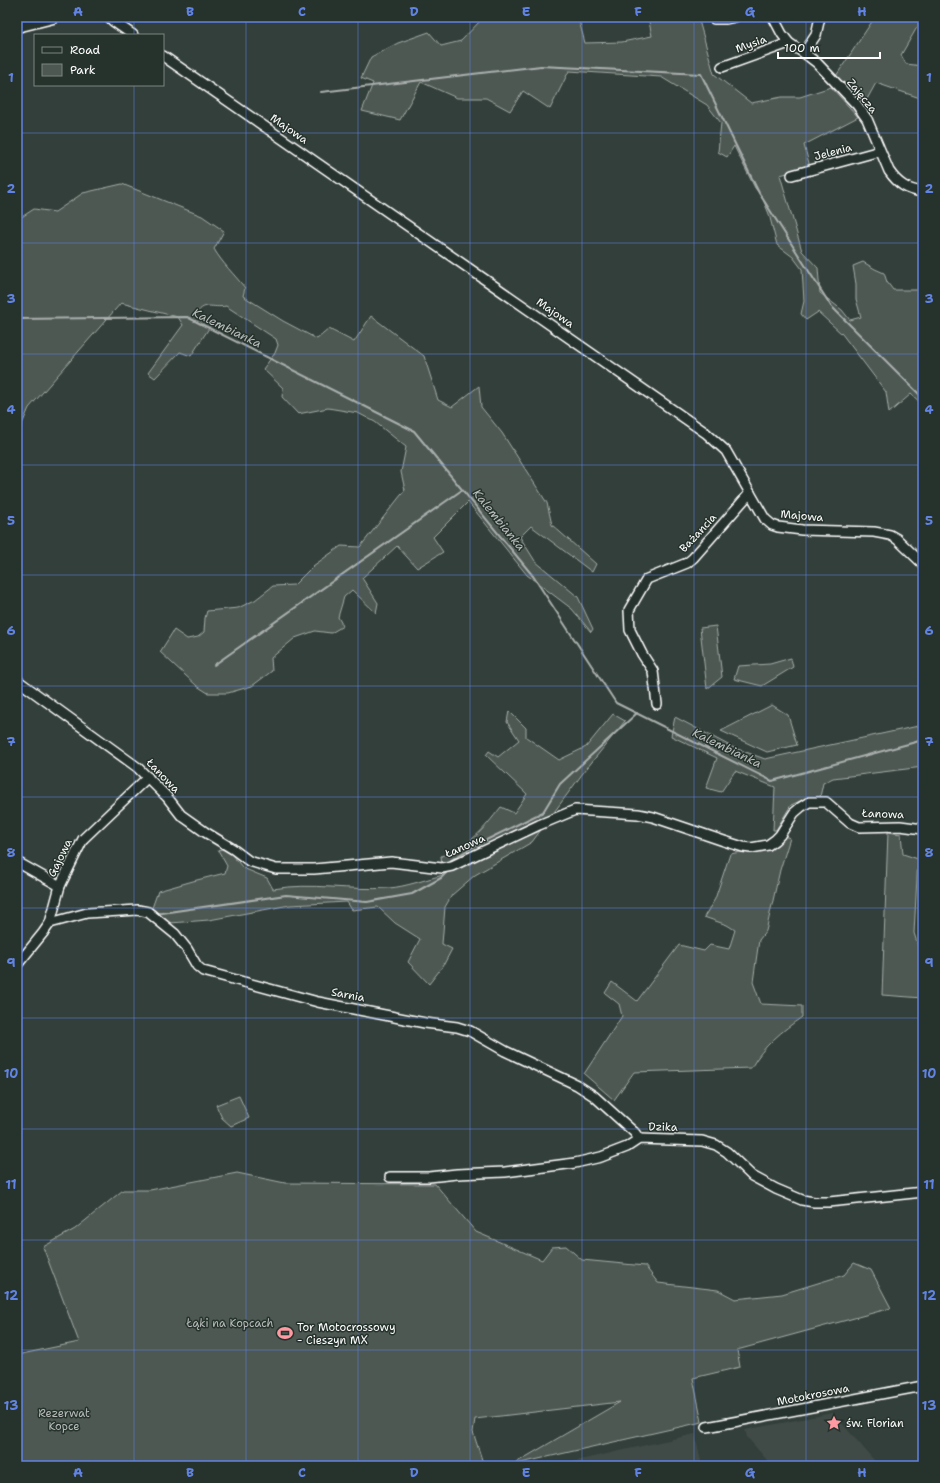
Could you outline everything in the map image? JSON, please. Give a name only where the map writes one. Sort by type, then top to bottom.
[{"type":"main road","points":[[17,26],[53,17]]},
{"type":"street","points":[[109,17],[132,34]]},
{"type":"street","points":[[714,20],[735,17]]},
{"type":"street","name":"Zajęcza","points":[[774,17],[782,34],[789,43],[817,63],[857,105],[867,119],[889,171],[897,181],[907,189],[923,192]]},
{"type":"street","points":[[804,53],[816,35],[820,17]]},
{"type":"street","name":"Mysia","points":[[722,68],[789,43]]},
{"type":"street","name":"Majowa","points":[[164,57],[706,433],[726,451],[765,519],[772,525],[802,530],[882,533],[897,539],[923,564]]},
{"type":"street","name":"Jelenia","points":[[792,175],[880,151]]},
{"type":"street","name":"Bażancia","points":[[657,704],[653,671],[642,654],[630,630],[629,610],[647,579],[687,563],[693,558],[750,493]]},
{"type":"street","name":"Łanowa","points":[[17,680],[148,776],[181,815],[249,861],[276,869],[314,869],[391,862],[442,868],[452,866],[539,825],[575,810],[632,813],[653,817],[724,841],[751,848],[768,845],[775,840],[780,835],[794,813],[809,802],[826,802],[850,823],[858,827],[900,826],[923,829]]},
{"type":"street","name":"Gajowa","points":[[17,965],[44,933],[50,923],[60,886],[83,839],[148,776]]},
{"type":"street","points":[[17,862],[60,886]]},
{"type":"street","name":"Sarnia","points":[[50,923],[87,913],[138,910],[148,912],[175,934],[187,949],[197,966],[203,971],[318,1002],[425,1023],[457,1027],[470,1031],[505,1051],[577,1085],[594,1096],[635,1132],[639,1139]]},
{"type":"street","name":"Dzika","points":[[390,1177],[429,1177],[506,1172],[575,1163],[601,1157],[627,1147],[639,1139],[702,1141],[716,1145],[727,1152],[752,1176],[776,1189],[802,1200],[814,1202],[858,1200],[923,1192]]},
{"type":"street","name":"Motokrosowa","points":[[707,1428],[923,1386]]},
{"type":"shaded area","points":[[833,1413],[879,1466],[772,1466],[747,1437],[745,1430]]},
{"type":"shaded area","points":[[695,1434],[702,1466],[568,1466],[571,1462]]},
{"type":"green space","points":[[526,17],[578,17],[585,43],[622,42],[652,36],[648,17],[698,17],[714,74],[751,103],[782,97],[800,97],[831,87],[858,117],[804,145],[810,167],[780,175],[802,251],[818,268],[820,293],[842,310],[850,320],[861,317],[856,299],[856,284],[853,266],[863,262],[884,273],[887,282],[893,290],[919,290],[923,296],[923,405],[911,394],[889,413],[886,392],[842,334],[818,312],[806,320],[801,314],[804,301],[802,269],[793,257],[777,245],[769,214],[762,197],[755,188],[734,146],[727,157],[718,152],[721,123],[707,105],[661,77],[569,71],[550,109],[523,91],[510,111],[486,98],[457,98],[421,82],[400,120],[362,111],[373,83],[361,78],[371,57],[398,43],[429,32],[441,46],[461,41],[482,19],[526,20]]},
{"type":"green space","points":[[875,17],[923,17],[901,55],[906,64],[923,66],[923,99],[876,83],[866,101],[836,76]]},
{"type":"green space","points":[[122,184],[202,216],[224,231],[214,249],[224,264],[245,288],[243,296],[283,321],[317,339],[329,329],[354,342],[371,316],[424,356],[438,400],[452,407],[479,386],[481,407],[502,433],[547,503],[552,525],[596,564],[592,572],[531,526],[520,537],[535,561],[578,597],[593,629],[591,632],[572,609],[527,575],[468,502],[433,537],[443,552],[417,568],[397,546],[362,578],[378,603],[376,613],[352,590],[344,597],[338,617],[343,626],[331,633],[315,631],[295,638],[271,658],[272,671],[252,686],[228,693],[208,693],[197,686],[160,652],[174,630],[187,639],[198,637],[204,632],[207,611],[238,608],[255,600],[273,586],[294,585],[313,566],[341,546],[360,547],[405,490],[401,472],[406,447],[375,422],[358,413],[328,408],[298,414],[282,397],[283,388],[263,369],[275,353],[278,345],[276,339],[226,306],[209,306],[198,311],[195,316],[211,325],[191,356],[180,352],[155,378],[148,373],[183,325],[178,317],[121,303],[29,408],[17,436],[17,220],[34,209],[55,212],[83,193]]},
{"type":"green space","points":[[716,626],[722,677],[707,689],[700,628]]},
{"type":"green space","points":[[791,658],[793,667],[762,686],[734,679],[738,666],[770,664]]},
{"type":"green space","points":[[772,705],[788,715],[797,745],[767,752],[721,731]]},
{"type":"green space","points":[[509,711],[526,728],[526,737],[559,760],[586,747],[613,714],[625,721],[583,773],[532,842],[475,875],[452,895],[445,907],[442,944],[452,949],[443,966],[429,984],[408,962],[420,939],[395,923],[378,907],[352,910],[347,902],[290,905],[209,920],[170,923],[152,908],[158,891],[225,873],[227,866],[218,850],[226,848],[243,868],[267,878],[273,889],[302,886],[375,889],[389,888],[409,885],[443,875],[441,856],[468,842],[482,830],[501,807],[514,813],[527,794],[486,755],[489,751],[498,757],[519,740],[507,722]]},
{"type":"green space","points":[[675,717],[732,747],[765,759],[923,725],[923,767],[833,778],[823,783],[820,797],[809,797],[791,805],[776,830],[773,830],[775,787],[735,771],[721,792],[706,788],[717,758],[671,736]]},
{"type":"green space","points":[[888,832],[901,834],[903,854],[918,859],[914,933],[920,952],[923,952],[923,998],[882,995]]},
{"type":"green space","points":[[784,836],[790,838],[780,870],[766,931],[759,940],[753,982],[761,1004],[802,1006],[802,1017],[767,1046],[751,1068],[634,1072],[614,1100],[584,1074],[622,1016],[619,1004],[605,993],[612,982],[637,1001],[679,945],[704,951],[710,945],[729,949],[735,930],[727,925],[704,917],[715,899],[730,854],[751,850],[771,850]]},
{"type":"green space","points":[[239,1096],[249,1118],[231,1126],[222,1118],[216,1105]]},
{"type":"green space","name":"Łąki na Kopcach","points":[[237,1173],[285,1183],[435,1184],[476,1232],[542,1260],[552,1247],[566,1246],[582,1260],[645,1266],[658,1283],[718,1290],[735,1299],[782,1294],[844,1275],[854,1263],[871,1270],[891,1308],[737,1350],[740,1367],[693,1378],[702,1422],[512,1465],[620,1402],[475,1419],[473,1432],[484,1466],[17,1466],[17,1355],[79,1342],[43,1247],[75,1229],[123,1190],[150,1190]]},
{"type":"waterway","points":[[321,92],[541,66],[701,74],[759,193],[831,306],[923,398]]},
{"type":"waterway","name":"Kalembianka","points":[[17,319],[187,317],[414,431],[533,576],[616,703],[772,781],[923,740]]},
{"type":"waterway","points":[[214,665],[462,490]]},
{"type":"waterway","points":[[450,863],[451,860],[476,845],[543,812],[560,784],[637,713]]},
{"type":"waterway","points":[[155,914],[286,895],[367,902],[412,894],[441,878],[449,870]]},
{"type":"place","name":"Tor Motocrossowy - Cieszyn MX","points":[[285,1333]]},
{"type":"place","name":"św. Florian","points":[[834,1423]]},
{"type":"park label","name":"Rezerwat Kopce","points":[[64,1419]]}]
